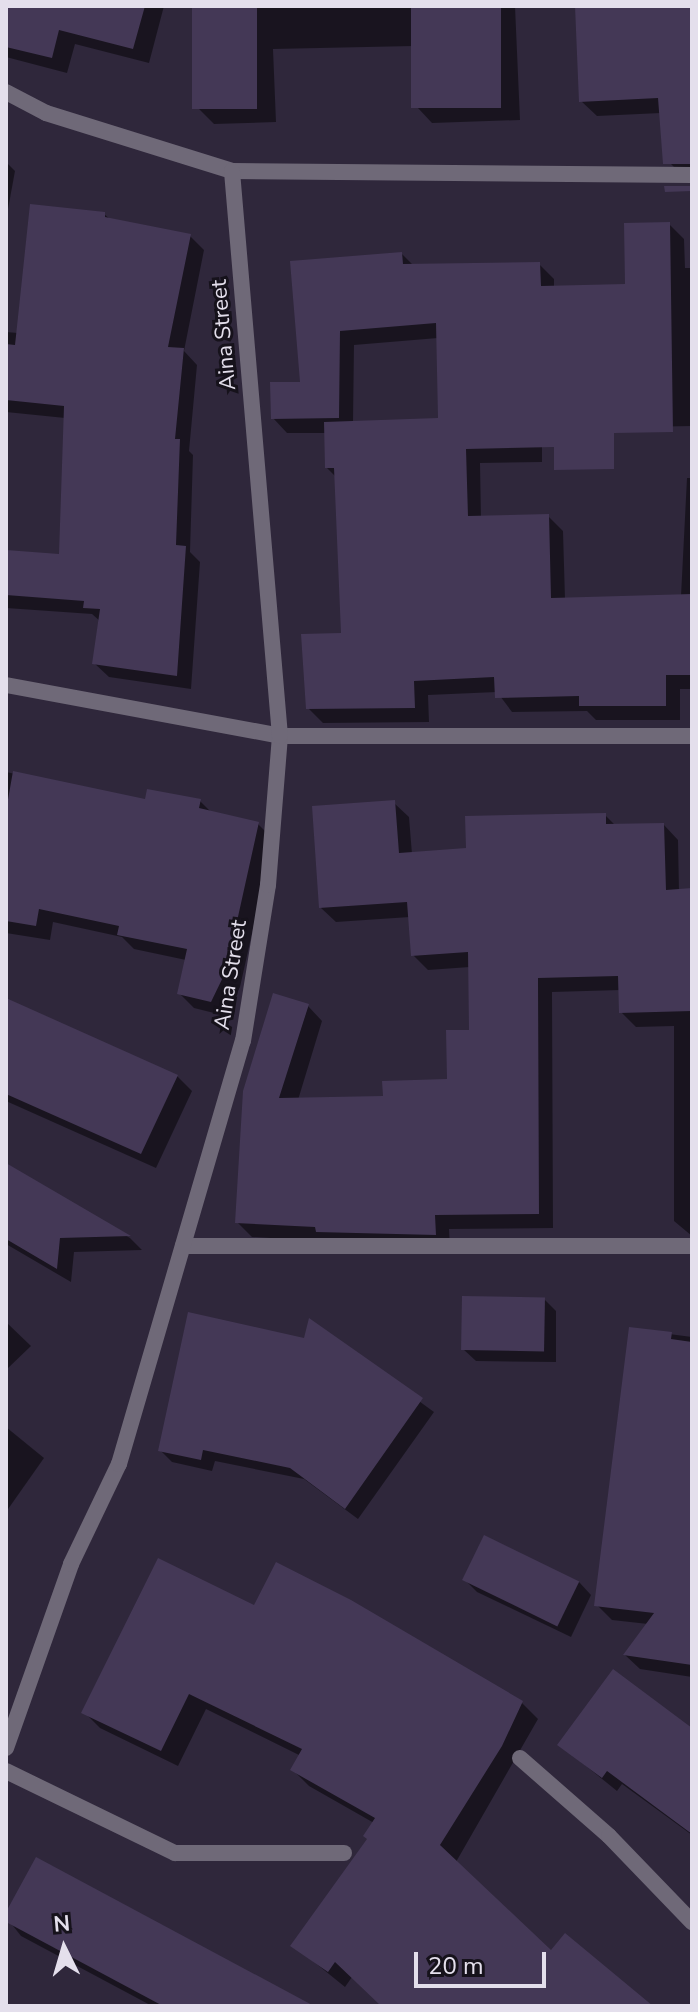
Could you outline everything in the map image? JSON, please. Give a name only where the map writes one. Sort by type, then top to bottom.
[{"type":"street","points":[[6,92],[46,113],[232,171],[692,175]]},
{"type":"street","name":"Aina Street","points":[[6,1748],[71,1564],[119,1464],[243,1041],[268,885],[280,736],[232,171]]},
{"type":"street","points":[[6,685],[280,736],[692,736]]},
{"type":"street","points":[[183,1246],[692,1246]]},
{"type":"street","points":[[520,1758],[609,1836],[692,1922]]},
{"type":"street","points":[[6,1771],[175,1853],[344,1853]]},
{"type":"building","points":[[6,6],[145,6],[133,49],[59,30],[52,58],[6,47]]},
{"type":"building","points":[[192,6],[257,6],[257,109],[192,109]]},
{"type":"building","points":[[411,6],[501,6],[501,108],[411,108]]},
{"type":"building","points":[[575,6],[692,6],[692,164],[663,164],[658,98],[579,102]]},
{"type":"building","points":[[664,186],[692,186],[692,191],[665,192]]},
{"type":"building","points":[[30,204],[105,212],[105,217],[191,234],[168,347],[184,348],[175,439],[180,439],[176,545],[186,546],[177,676],[92,664],[100,609],[83,608],[84,601],[6,595],[6,550],[59,554],[64,406],[6,400],[6,344],[15,345]]},
{"type":"building","points":[[670,222],[673,432],[614,433],[614,469],[554,470],[554,447],[466,449],[468,516],[549,514],[551,598],[692,594],[692,675],[666,675],[666,706],[579,706],[579,696],[495,698],[494,677],[414,681],[415,708],[306,709],[301,634],[341,633],[334,468],[325,468],[324,422],[438,418],[436,323],[340,331],[339,418],[271,419],[270,382],[300,382],[290,261],[402,252],[403,264],[540,262],[541,286],[625,284],[624,223]]},
{"type":"building","points":[[13,771],[145,799],[147,789],[201,799],[199,808],[259,822],[226,971],[211,1002],[177,994],[187,949],[117,935],[119,926],[39,909],[36,926],[6,921],[6,811]]},
{"type":"building","points":[[395,800],[399,853],[466,848],[465,816],[606,813],[606,824],[664,823],[666,890],[692,888],[692,1011],[619,1013],[618,976],[538,978],[539,1214],[435,1215],[436,1235],[316,1232],[315,1227],[235,1223],[243,1091],[273,993],[309,1004],[279,1098],[383,1096],[382,1081],[447,1079],[446,1030],[469,1030],[468,952],[411,956],[407,902],[319,908],[312,806]]},
{"type":"building","points":[[6,998],[178,1075],[141,1154],[6,1094]]},
{"type":"building","points":[[6,1163],[131,1236],[60,1238],[57,1269],[6,1239]]},
{"type":"building","points":[[462,1296],[545,1297],[544,1351],[461,1350]]},
{"type":"building","points":[[188,1312],[304,1338],[309,1318],[423,1398],[345,1509],[290,1468],[203,1450],[201,1460],[158,1451]]},
{"type":"building","points":[[629,1327],[672,1332],[671,1339],[692,1342],[692,1665],[623,1655],[654,1613],[594,1606]]},
{"type":"building","points":[[484,1535],[579,1581],[557,1626],[462,1580]]},
{"type":"building","points":[[158,1558],[254,1605],[276,1562],[351,1600],[523,1701],[502,1746],[440,1845],[551,1950],[565,1933],[653,2006],[381,2006],[335,1962],[328,1972],[290,1946],[367,1839],[363,1836],[375,1818],[290,1770],[302,1749],[189,1694],[161,1751],[81,1713]]},
{"type":"building","points":[[613,1669],[692,1728],[692,1834],[607,1771],[602,1778],[557,1745]]},
{"type":"building","points":[[36,1857],[314,2006],[163,2006],[6,1922],[6,1912]]}]
